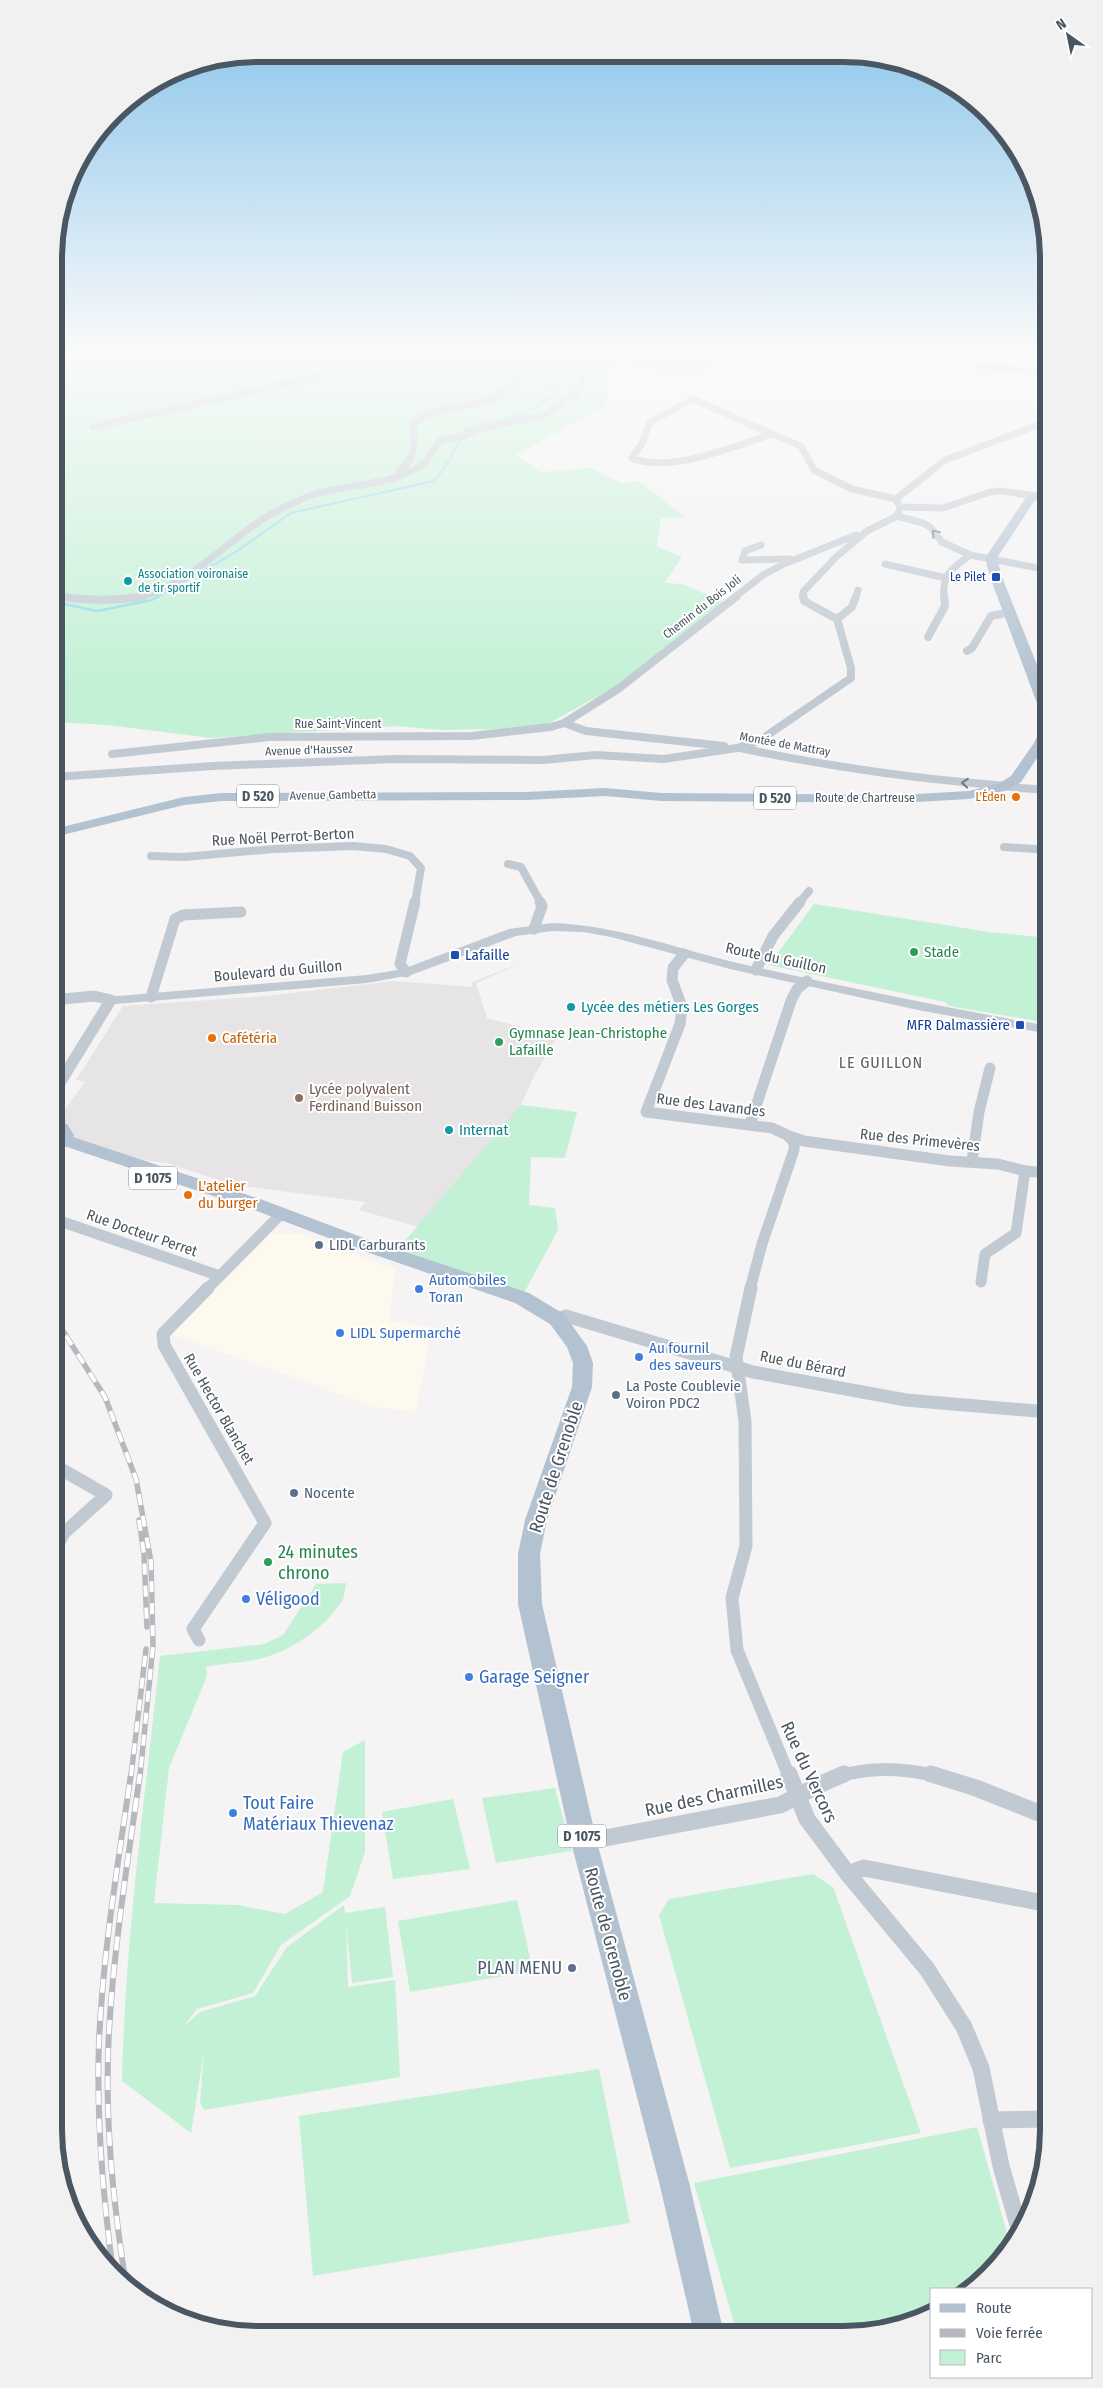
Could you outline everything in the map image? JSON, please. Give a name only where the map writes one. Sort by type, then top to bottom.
[{"type":"main road","points":[[1040,493],[1022,512],[991,558],[1040,689]]},
{"type":"main road","name":"Route de Chartreuse","points":[[467,796],[526,796],[606,792],[661,797],[907,798],[970,795],[1003,787],[1020,774],[1040,744]]},
{"type":"main road","name":"Avenue Gambetta","points":[[62,831],[166,805],[202,799],[268,796],[467,796]]},
{"type":"main road","name":"D 1075","points":[[62,1142],[252,1210],[281,1214]]},
{"type":"main road","name":"Route de Grenoble","points":[[281,1214],[522,1298],[557,1319],[577,1346],[582,1362],[582,1387],[536,1520],[530,1554],[530,1604],[584,1842],[675,2186],[707,2326]]},
{"type":"street","points":[[366,484],[409,464]]},
{"type":"street","points":[[62,597],[96,601],[124,600],[158,593],[223,550],[252,526],[284,506],[316,494],[366,484],[408,472],[420,464]]},
{"type":"street","points":[[812,464],[814,470],[852,489],[896,499]]},
{"type":"street","points":[[896,499],[940,464]]},
{"type":"street","points":[[900,507],[944,508],[990,492],[1001,491],[1035,496]]},
{"type":"street","points":[[896,499],[900,507],[897,516]]},
{"type":"street","points":[[736,748],[759,741],[850,678],[851,668],[837,619],[804,601],[802,592],[836,557],[867,531],[897,516],[923,523],[930,527],[942,542],[970,555],[1040,567]]},
{"type":"street","name":"Chemin du Bois Joli","points":[[564,723],[618,689],[763,575],[867,531]]},
{"type":"street","points":[[761,545],[745,551],[742,560],[800,558]]},
{"type":"street","points":[[928,637],[945,606],[944,582],[946,578],[956,565],[970,555]]},
{"type":"street","points":[[885,564],[946,578]]},
{"type":"street","points":[[837,619],[855,603],[858,590]]},
{"type":"street","points":[[967,651],[972,648],[990,616],[1011,612]]},
{"type":"street","name":"Montée de Mattray","points":[[564,723],[586,731],[736,748],[811,762],[926,779],[1020,790],[1040,790]]},
{"type":"street","name":"Rue Saint-Vincent","points":[[112,754],[202,742],[281,736],[471,736],[520,732],[564,723]]},
{"type":"street","name":"Avenue d'Haussez","points":[[62,776],[225,766],[395,760],[543,760],[596,755],[664,759],[736,748]]},
{"type":"street","name":"Rue Noël Perrot-Berton","points":[[151,856],[189,857],[236,851],[351,846],[400,853],[416,859],[422,867],[421,874],[413,915],[400,964],[406,972]]},
{"type":"street","points":[[1004,847],[1040,849]]},
{"type":"street","points":[[508,864],[521,867],[542,906],[534,929]]},
{"type":"street","points":[[756,970],[773,936],[809,891]]},
{"type":"street","points":[[151,997],[176,919],[183,915],[241,912]]},
{"type":"street","name":"Route du Guillon","points":[[498,938],[534,929],[583,928],[598,930],[684,954],[918,1006],[1040,1028]]},
{"type":"street","name":"Boulevard du Guillon","points":[[62,999],[94,996],[111,1000],[302,986],[367,979],[406,972],[498,938]]},
{"type":"street","name":"Rue des Lavandes","points":[[684,954],[673,968],[672,980],[682,1007],[680,1024],[646,1112],[750,1124],[772,1128],[787,1135]]},
{"type":"street","points":[[750,1124],[791,1001],[797,989],[808,981]]},
{"type":"street","points":[[62,1079],[111,1000]]},
{"type":"street","points":[[972,1161],[979,1112],[990,1068]]},
{"type":"street","points":[[737,1368],[743,1318],[765,1236],[794,1150],[794,1142],[787,1135]]},
{"type":"street","name":"Rue des Primevères","points":[[787,1135],[804,1141],[950,1161],[972,1161],[1012,1166],[1025,1171],[1040,1172]]},
{"type":"street","points":[[981,1282],[985,1254],[1016,1233],[1025,1171]]},
{"type":"street","name":"Rue Hector Blanchet","points":[[199,1640],[193,1629],[265,1523],[164,1345],[163,1334],[281,1214]]},
{"type":"street","name":"Rue Docteur Perret","points":[[62,1222],[220,1276]]},
{"type":"street","name":"Rue du Bérard","points":[[557,1319],[566,1316],[737,1368],[906,1400],[1040,1411]]},
{"type":"street","name":"Rue du Vercors","points":[[737,1368],[745,1421],[747,1491],[746,1546],[732,1598],[737,1650],[807,1819],[848,1874],[927,1969],[964,2027],[981,2068],[1001,2166],[1017,2222]]},
{"type":"street","points":[[62,1469],[106,1495],[62,1536]]},
{"type":"street","name":"Rue des Charmilles","points":[[584,1842],[780,1805],[797,1798],[811,1787],[848,1773],[884,1767],[915,1770],[947,1779],[1040,1814]]},
{"type":"street","points":[[848,1874],[864,1868],[1040,1902]]},
{"type":"street","points":[[992,2120],[1040,2119]]},
{"type":"shaded area","name":"Lycée polyvalent Ferdinand Buisson","points":[[526,961],[476,983],[487,1018],[557,1037],[534,1076],[521,1105],[523,1116],[433,1226],[415,1226],[359,1210],[366,1202],[234,1185],[167,1163],[125,1158],[70,1137],[70,1129],[62,1122],[62,1113],[85,1082],[76,1080],[123,1006],[266,996],[394,981],[472,987],[472,982]]},
{"type":"shaded area","points":[[297,1233],[395,1269],[390,1321],[432,1327],[416,1412],[376,1407],[171,1334],[271,1234]]},
{"type":"green space","points":[[62,464],[529,464],[540,472],[591,468],[623,484],[638,481],[686,517],[661,518],[657,546],[682,557],[664,583],[682,584],[724,602],[623,682],[548,724],[496,729],[441,730],[395,726],[211,738],[107,725],[62,722]]},
{"type":"green space","name":"Stade","points":[[814,904],[989,932],[1040,937],[1040,1021],[949,1006],[945,1002],[769,965]]},
{"type":"green space","points":[[521,1105],[577,1112],[565,1158],[531,1157],[529,1205],[555,1208],[558,1230],[524,1293],[397,1250]]},
{"type":"green space","points":[[346,1583],[343,1599],[335,1610],[318,1628],[298,1642],[277,1653],[259,1659],[206,1667],[207,1676],[169,1768],[154,1903],[237,1905],[285,1914],[323,1892],[343,1752],[365,1740],[365,1852],[350,1896],[281,1945],[253,1993],[197,2009],[184,2026],[200,2012],[255,1996],[287,1947],[344,1905],[345,1913],[385,1907],[393,1977],[352,1983],[346,1922],[348,1987],[395,1980],[400,2077],[204,2110],[200,2103],[204,2052],[191,2133],[122,2081],[131,1921],[160,1656],[264,1644],[283,1635],[316,1584]]},
{"type":"green space","points":[[555,1788],[572,1851],[496,1863],[482,1798]]},
{"type":"green space","points":[[453,1799],[470,1869],[393,1879],[382,1812]]},
{"type":"green space","points":[[813,1874],[833,1887],[921,2133],[730,2168],[659,1915],[669,1899]]},
{"type":"green space","points":[[517,1900],[533,1971],[410,1992],[398,1921]]},
{"type":"green space","points":[[599,2069],[630,2223],[313,2276],[299,2116]]},
{"type":"green space","points":[[977,2127],[1008,2238],[992,2259],[960,2288],[930,2288],[930,2306],[896,2319],[845,2326],[735,2326],[694,2183]]},
{"type":"waterway","points":[[157,597],[234,553],[291,513],[434,481],[447,464]]},
{"type":"waterway","points":[[62,604],[97,611],[152,600],[159,596]]},
{"type":"railway","points":[[62,1330],[105,1397],[136,1479],[151,1562],[153,1646],[140,1776]]},
{"type":"railway","points":[[139,1520],[144,1554],[147,1627]]},
{"type":"railway","points":[[131,1776],[146,1649]]},
{"type":"railway","points":[[111,2259],[101,2157],[99,2041],[107,1941],[131,1774]]},
{"type":"railway","points":[[124,2272],[117,2222],[109,2127],[109,2031],[118,1935],[140,1774]]},
{"type":"place","name":"Le Pilet","points":[[996,577]]},
{"type":"place","name":"Association voironaise de tir sportif","points":[[128,581]]},
{"type":"place","name":"L'Éden","points":[[1016,797]]},
{"type":"place","name":"Stade","points":[[914,952]]},
{"type":"place","name":"Lafaille","points":[[455,955]]},
{"type":"place","name":"Lycée des métiers Les Gorges","points":[[571,1007]]},
{"type":"place","name":"MFR Dalmassière","points":[[1020,1025]]},
{"type":"place","name":"Cafétéria","points":[[212,1038]]},
{"type":"place","name":"Gymnase Jean-Christophe Lafaille","points":[[499,1042]]},
{"type":"place","name":"Lycée polyvalent Ferdinand Buisson","points":[[299,1098]]},
{"type":"place","name":"Internat","points":[[449,1130]]},
{"type":"place","name":"L'atelier du burger","points":[[188,1195]]},
{"type":"place","name":"LIDL Carburants","points":[[319,1245]]},
{"type":"place","name":"Automobiles Toran","points":[[419,1289]]},
{"type":"place","name":"LIDL Supermarché","points":[[340,1333]]},
{"type":"place","name":"Au fournil des saveurs","points":[[639,1357]]},
{"type":"place","name":"La Poste Coublevie Voiron PDC2","points":[[616,1395]]},
{"type":"place","name":"Nocente","points":[[294,1493]]},
{"type":"place","name":"24 minutes chrono","points":[[268,1562]]},
{"type":"place","name":"Véligood","points":[[246,1599]]},
{"type":"place","name":"Garage Seigner","points":[[469,1677]]},
{"type":"place","name":"Tout Faire Matériaux Thievenaz","points":[[233,1813]]},
{"type":"place","name":"PLAN MENU","points":[[572,1968]]},
{"type":"district","name":"LE GUILLON","points":[[881,1062]]}]
